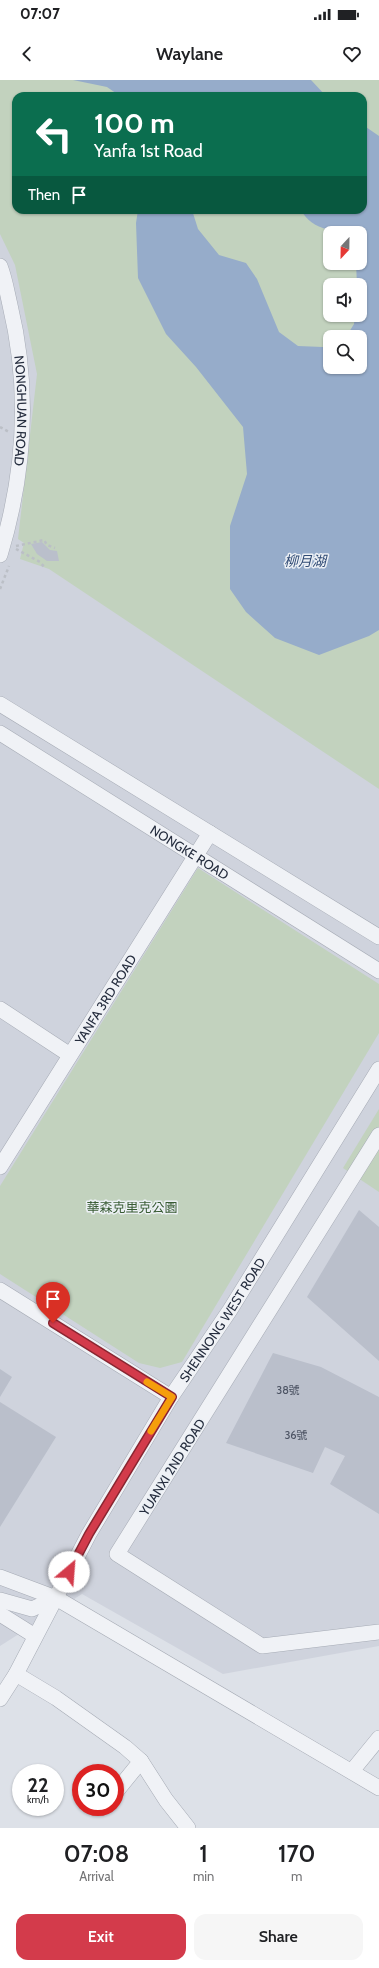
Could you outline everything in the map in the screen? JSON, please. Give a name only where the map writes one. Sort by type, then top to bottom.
[{"type":"street","name":"NONGHUAN ROAD","points":[[0,266],[14,322],[22,379],[23,419],[20,459],[8,556]]},
{"type":"street","name":"NONGKE ROAD","points":[[0,704],[379,937]]},
{"type":"street","name":"NONGKE ROAD","points":[[0,733],[379,971]]},
{"type":"street","name":"YANFA 3RD ROAD","points":[[0,1167],[210,833]]},
{"type":"street","points":[[0,1009],[70,1055]]},
{"type":"street","name":"SHENNONG WEST ROAD","points":[[0,1699],[16,1674],[89,1534],[172,1397],[234,1303],[379,1069]]},
{"type":"street","name":"YUANXI 2ND ROAD","points":[[379,1135],[117,1554],[262,1646],[379,1632]]},
{"type":"street","points":[[0,1290],[172,1397]]},
{"type":"street","points":[[0,1577],[56,1598],[379,1788]]},
{"type":"street","points":[[0,1600],[32,1609],[56,1598]]},
{"type":"street","points":[[0,1614],[35,1636]]},
{"type":"street","points":[[16,1674],[56,1698],[125,1747],[141,1761],[166,1800],[188,1828]]},
{"type":"street","points":[[352,1771],[379,1738]]},
{"type":"street","points":[[124,1782],[141,1761]]},
{"type":"path","points":[[0,589],[8,556],[16,546],[44,540],[47,545],[55,548]]},
{"type":"path","points":[[15,548],[40,562],[46,568]]},
{"type":"shaded area","points":[[0,80],[379,80],[379,1646],[223,1674],[82,1594],[0,1646]]},
{"type":"green space","points":[[0,80],[379,80],[379,789],[49,569],[20,559],[24,543],[18,539],[37,374],[15,265],[0,234]]},
{"type":"green space","name":"華森克里克公園","points":[[198,868],[379,984],[379,1033],[182,1362],[160,1368],[139,1363],[0,1274],[0,1186]]},
{"type":"green space","points":[[379,1109],[379,1192],[343,1168]]},
{"type":"water","points":[[73,80],[311,80],[322,92],[114,92],[107,87]]},
{"type":"water","name":"柳月湖","points":[[367,128],[379,136],[379,630],[369,636],[319,655],[275,638],[246,612],[230,589],[230,526],[247,474],[243,427],[196,367],[166,334],[138,278],[136,223],[137,214],[193,214],[198,229],[219,255],[246,263],[257,279],[279,332],[298,346],[323,347],[323,374],[367,374],[367,330],[350,330],[354,322],[367,322],[367,278],[357,278],[356,270],[367,270],[367,226],[323,226],[323,228],[312,222],[304,214],[367,214]]},
{"type":"building","points":[[42,542],[50,550],[57,551],[59,561],[47,561],[37,554],[31,544]]},
{"type":"building","points":[[359,1210],[379,1227],[379,1361],[307,1297]]},
{"type":"building","points":[[273,1353],[321,1367],[379,1397],[379,1514],[330,1484],[345,1456],[325,1447],[313,1473],[226,1443]]},
{"type":"building","points":[[0,1369],[12,1377],[0,1397]]},
{"type":"building","points":[[0,1402],[56,1437],[0,1527]]},
{"type":"slow traffic","points":[[147,1382],[172,1397],[151,1431]]},
{"type":"route","points":[[53,1323],[172,1397],[89,1534],[69,1572]]}]
